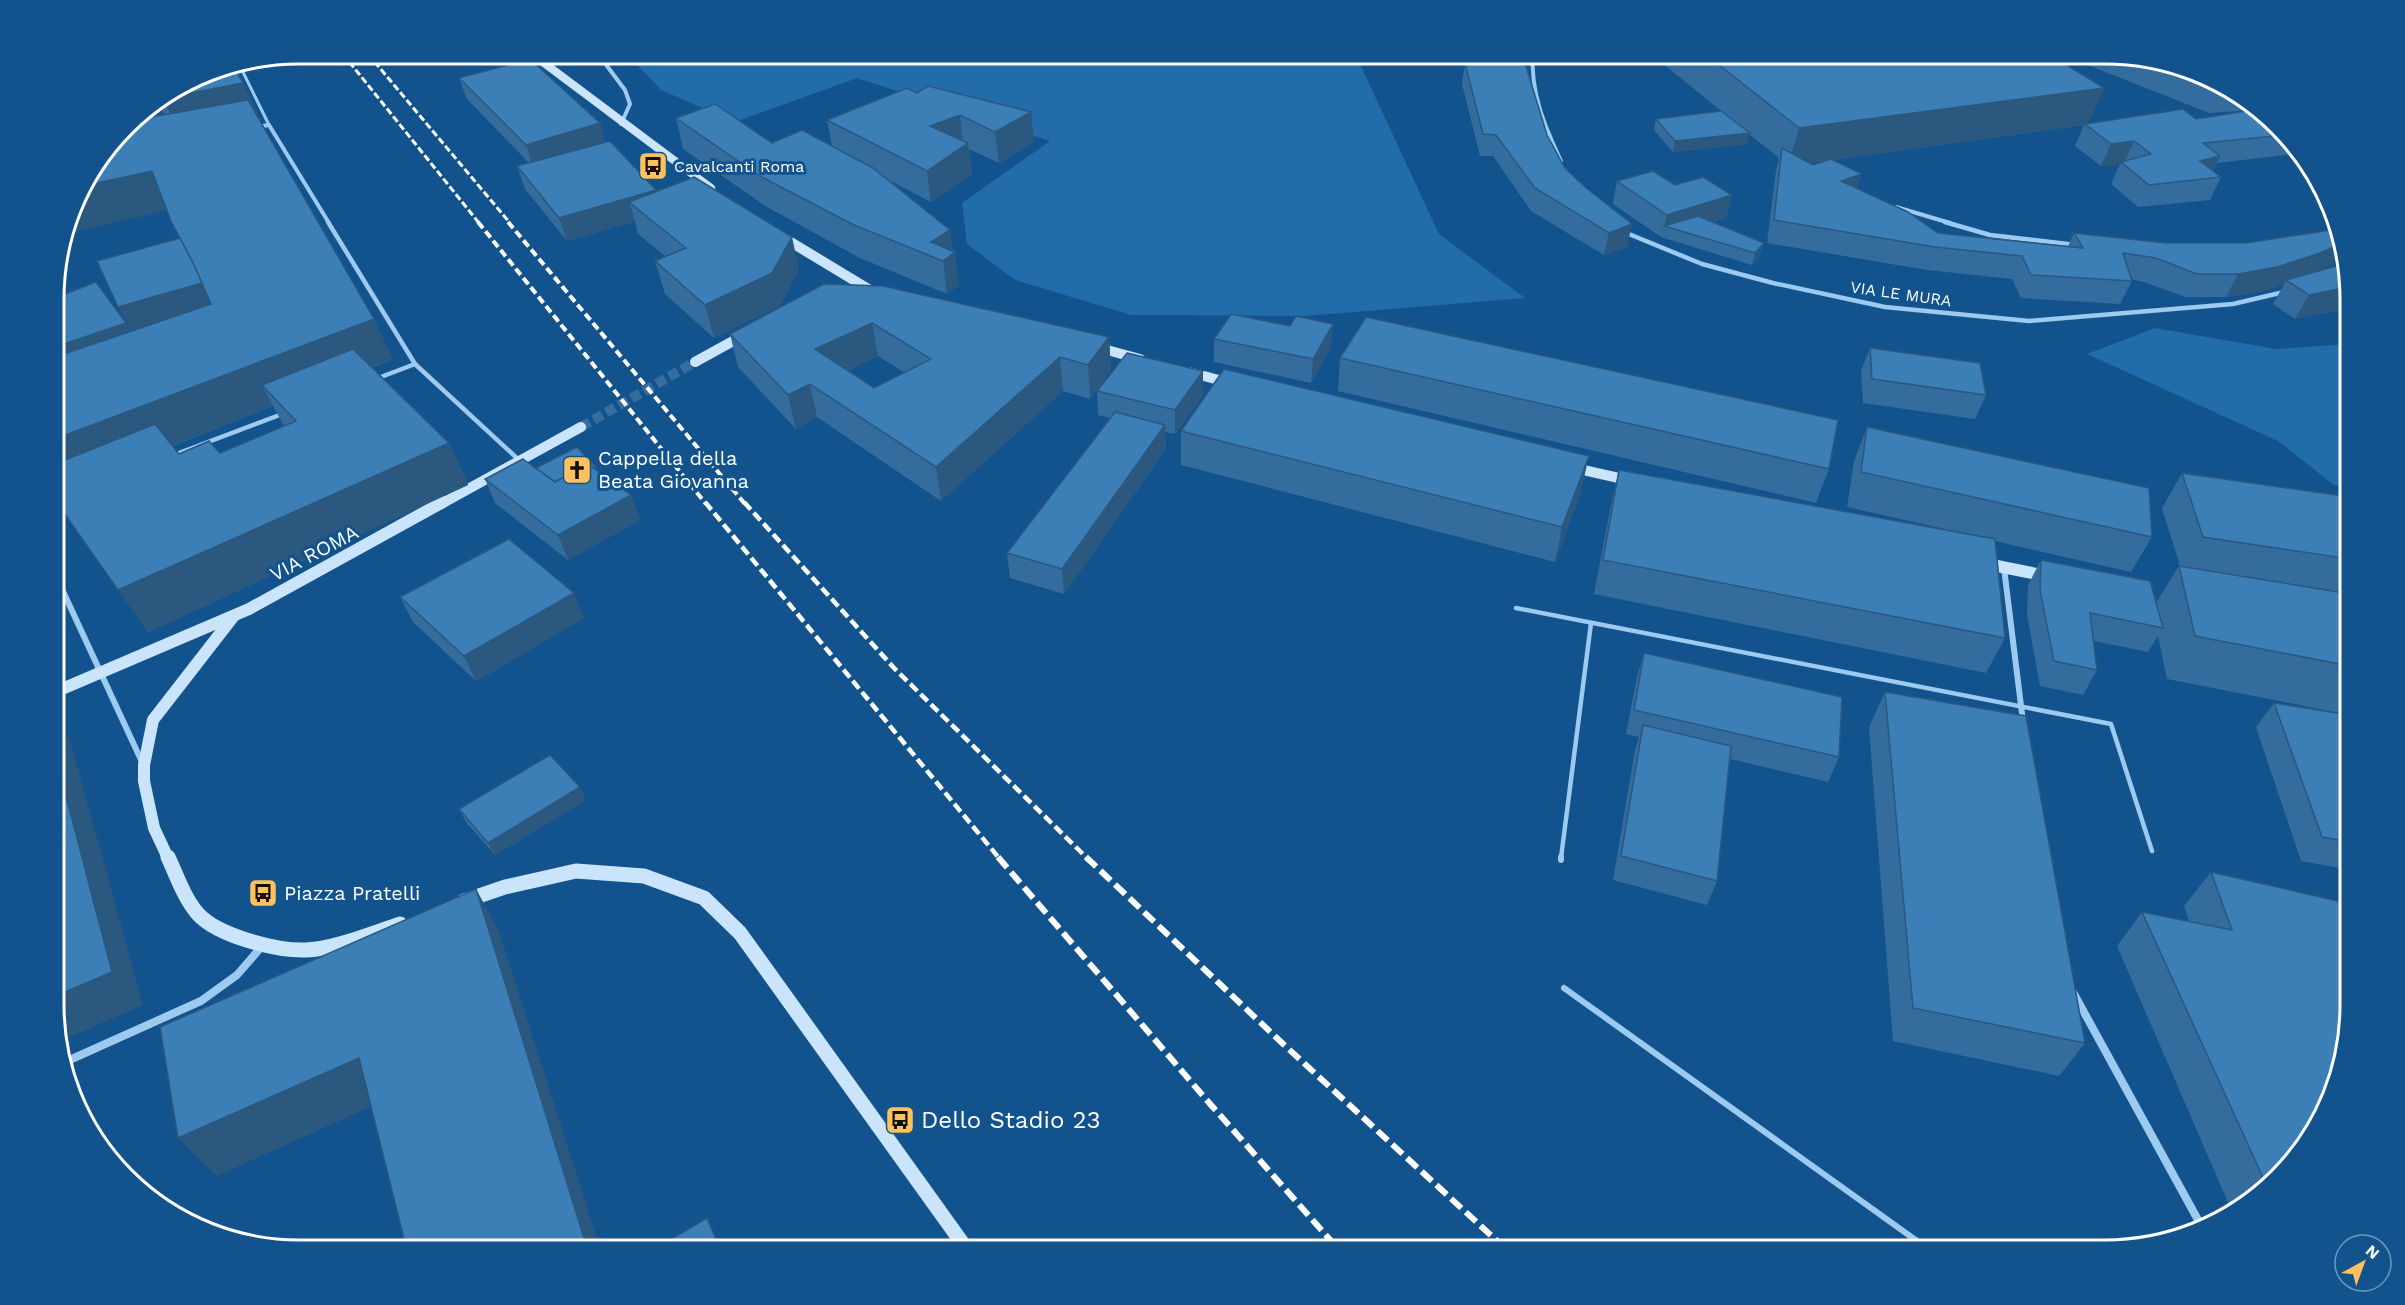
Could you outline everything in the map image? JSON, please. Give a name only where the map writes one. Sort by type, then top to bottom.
[{"type":"main road","points":[[545,64],[621,124],[715,192]]},
{"type":"main road","points":[[768,229],[882,297],[862,298]]},
{"type":"main road","points":[[695,362],[757,329]]},
{"type":"main road","points":[[1084,344],[1152,362]]},
{"type":"main road","points":[[1175,368],[1244,386]]},
{"type":"main road","name":"VIA ROMA","points":[[64,688],[233,617],[291,588],[582,427]]},
{"type":"main road","points":[[1553,463],[1646,484]]},
{"type":"main road","points":[[1969,560],[2062,579]]},
{"type":"main road","points":[[233,617],[153,720],[144,765],[144,781],[154,828],[189,902],[200,916],[223,933],[263,944],[306,950],[355,939],[415,918]]},
{"type":"main road","points":[[454,904],[505,887],[576,871],[644,876],[704,898],[740,933],[960,1240]]},
{"type":"street","points":[[606,64],[625,90],[630,104],[621,124]]},
{"type":"street","points":[[1532,64],[1536,97],[1545,127],[1565,170]]},
{"type":"street","points":[[247,129],[269,125],[415,364],[521,462]]},
{"type":"street","points":[[1891,206],[1990,235],[2080,246]]},
{"type":"street","name":"VIA LE MURA","points":[[1616,226],[1624,232],[1702,264],[1773,283],[1885,307],[2018,320],[2095,318],[2233,304],[2291,291]]},
{"type":"street","points":[[2327,242],[2336,253]]},
{"type":"street","points":[[371,380],[415,364]]},
{"type":"street","points":[[164,459],[295,409]]},
{"type":"street","points":[[2004,568],[2024,730]]},
{"type":"street","points":[[64,594],[144,765]]},
{"type":"street","points":[[71,1059],[201,1000],[237,975],[263,944]]},
{"type":"street","points":[[2072,984],[2074,995],[2199,1221]]},
{"type":"lane","points":[[243,72],[269,125]]},
{"type":"lane","points":[[1516,608],[2111,724],[2152,851]]},
{"type":"lane","points":[[1561,860],[1591,623]]},
{"type":"lane","points":[[1564,988],[1916,1240]]},
{"type":"shaded area","points":[[636,64],[1360,64],[1439,234],[1525,298],[1305,316],[1131,315],[1015,280],[967,244],[962,203],[1050,141],[857,78],[735,122],[661,90]]},
{"type":"shaded area","points":[[2155,328],[2276,349],[2340,345],[2340,485],[2334,485],[2278,441],[2087,354]]},
{"type":"building","points":[[511,64],[535,64],[600,123],[526,145],[459,78]]},
{"type":"building","points":[[1465,64],[1525,64],[1547,135],[1565,168],[1632,224],[1609,233],[1535,188],[1496,135],[1483,134]]},
{"type":"building","points":[[1718,64],[2065,64],[2104,88],[1799,128]]},
{"type":"building","points":[[238,73],[243,83],[186,94],[210,82]]},
{"type":"building","points":[[928,86],[1031,112],[995,132],[960,115],[930,126],[968,143],[927,171],[827,120],[907,88],[917,93]]},
{"type":"building","points":[[248,100],[374,319],[64,436],[64,354],[211,304],[171,221],[152,171],[95,183],[133,133],[152,117]]},
{"type":"building","points":[[715,104],[772,143],[802,130],[873,168],[950,230],[931,242],[955,252],[943,261],[854,225],[760,176],[676,118]]},
{"type":"building","points":[[2183,109],[2196,119],[2246,111],[2275,136],[2203,143],[2220,156],[2200,161],[2221,177],[2149,185],[2121,162],[2151,154],[2134,141],[2111,144],[2085,124]]},
{"type":"building","points":[[1721,111],[1750,133],[1675,141],[1656,119]]},
{"type":"building","points":[[610,141],[656,190],[559,218],[517,166]]},
{"type":"building","points":[[1782,148],[1813,165],[1831,159],[1862,174],[1841,181],[1908,212],[1938,233],[2083,248],[2074,233],[2166,243],[2246,243],[2330,230],[2334,247],[2277,267],[2238,274],[2197,274],[2156,258],[2123,253],[2132,281],[2031,275],[2022,256],[1935,247],[1774,220]]},
{"type":"building","points":[[1653,171],[1675,185],[1703,177],[1732,195],[1667,215],[1617,181]]},
{"type":"building","points":[[694,177],[792,237],[772,273],[705,305],[655,261],[686,248],[629,202]]},
{"type":"building","points":[[1698,216],[1764,243],[1755,253],[1664,226]]},
{"type":"building","points":[[180,238],[202,283],[118,307],[97,261]]},
{"type":"building","points":[[2338,266],[2340,289],[2309,295],[2286,280]]},
{"type":"building","points":[[96,282],[126,323],[64,344],[64,294]]},
{"type":"building","points":[[824,284],[883,286],[1109,337],[1088,365],[1060,357],[936,467],[810,384],[788,395],[730,334]],"holes":[[[872,323],[931,359],[874,388],[815,349]]]},
{"type":"building","points":[[1231,314],[1290,326],[1296,316],[1333,324],[1313,359],[1214,339]]},
{"type":"building","points":[[1366,317],[1838,420],[1829,469],[1340,358]]},
{"type":"building","points":[[1870,348],[1980,363],[1986,395],[1872,379]]},
{"type":"building","points":[[353,349],[449,443],[118,590],[64,513],[64,460],[155,424],[179,454],[209,441],[220,453],[296,421],[262,385]]},
{"type":"building","points":[[1127,353],[1203,371],[1175,410],[1097,391]]},
{"type":"building","points":[[1224,369],[1589,456],[1562,527],[1181,431]]},
{"type":"building","points":[[1115,412],[1165,425],[1062,569],[1007,553]]},
{"type":"building","points":[[1867,427],[2149,488],[2152,537],[1861,472]]},
{"type":"building","points":[[577,447],[596,467],[588,464],[555,482],[536,468]]},
{"type":"building","points":[[523,459],[555,482],[588,464],[631,495],[558,535],[485,479]]},
{"type":"building","points":[[1619,470],[1995,539],[2005,638],[1603,560]]},
{"type":"building","points":[[2182,473],[2340,496],[2340,558],[2203,537]]},
{"type":"building","points":[[509,539],[574,593],[464,656],[400,597]]},
{"type":"building","points":[[2041,560],[2150,581],[2163,628],[2090,613],[2097,670],[2054,661],[2040,590]]},
{"type":"building","points":[[2179,566],[2340,592],[2340,664],[2195,636]]},
{"type":"building","points":[[1644,653],[1842,697],[1839,757],[1634,710]]},
{"type":"building","points":[[1885,692],[2026,716],[2085,1043],[1913,1008]]},
{"type":"building","points":[[2274,703],[2340,713],[2340,840],[2322,837]]},
{"type":"building","points":[[1643,725],[1731,746],[1717,881],[1621,856]]},
{"type":"building","points":[[550,755],[580,787],[488,843],[459,809]]},
{"type":"building","points":[[64,789],[112,972],[64,993]]},
{"type":"building","points":[[2211,872],[2340,901],[2340,1021],[2336,1051],[2328,1081],[2301,1136],[2264,1179],[2142,912],[2232,930]]},
{"type":"building","points":[[476,889],[585,1240],[404,1240],[359,1058],[178,1138],[160,1027]]},
{"type":"building","points":[[707,1218],[716,1240],[670,1240]]},
{"type":"tunnel","points":[[581,427],[695,362]]},
{"type":"railway","points":[[351,64],[479,223]]},
{"type":"railway","points":[[376,64],[510,223]]},
{"type":"railway","points":[[478,222],[706,504]]},
{"type":"railway","points":[[508,222],[745,504]]},
{"type":"railway","points":[[705,502],[999,858]]},
{"type":"railway","points":[[744,502],[894,668],[1087,858]]},
{"type":"railway","points":[[998,857],[1330,1240]]},
{"type":"railway","points":[[1086,857],[1281,1042],[1496,1240]]},
{"type":"place","name":"Cavalcanti Roma","points":[[653,166]]},
{"type":"place","name":"Cappella della Beata Giovanna","points":[[577,470]]},
{"type":"place","name":"Piazza Pratelli","points":[[263,893]]},
{"type":"place","name":"Dello Stadio 23","points":[[900,1120]]}]
